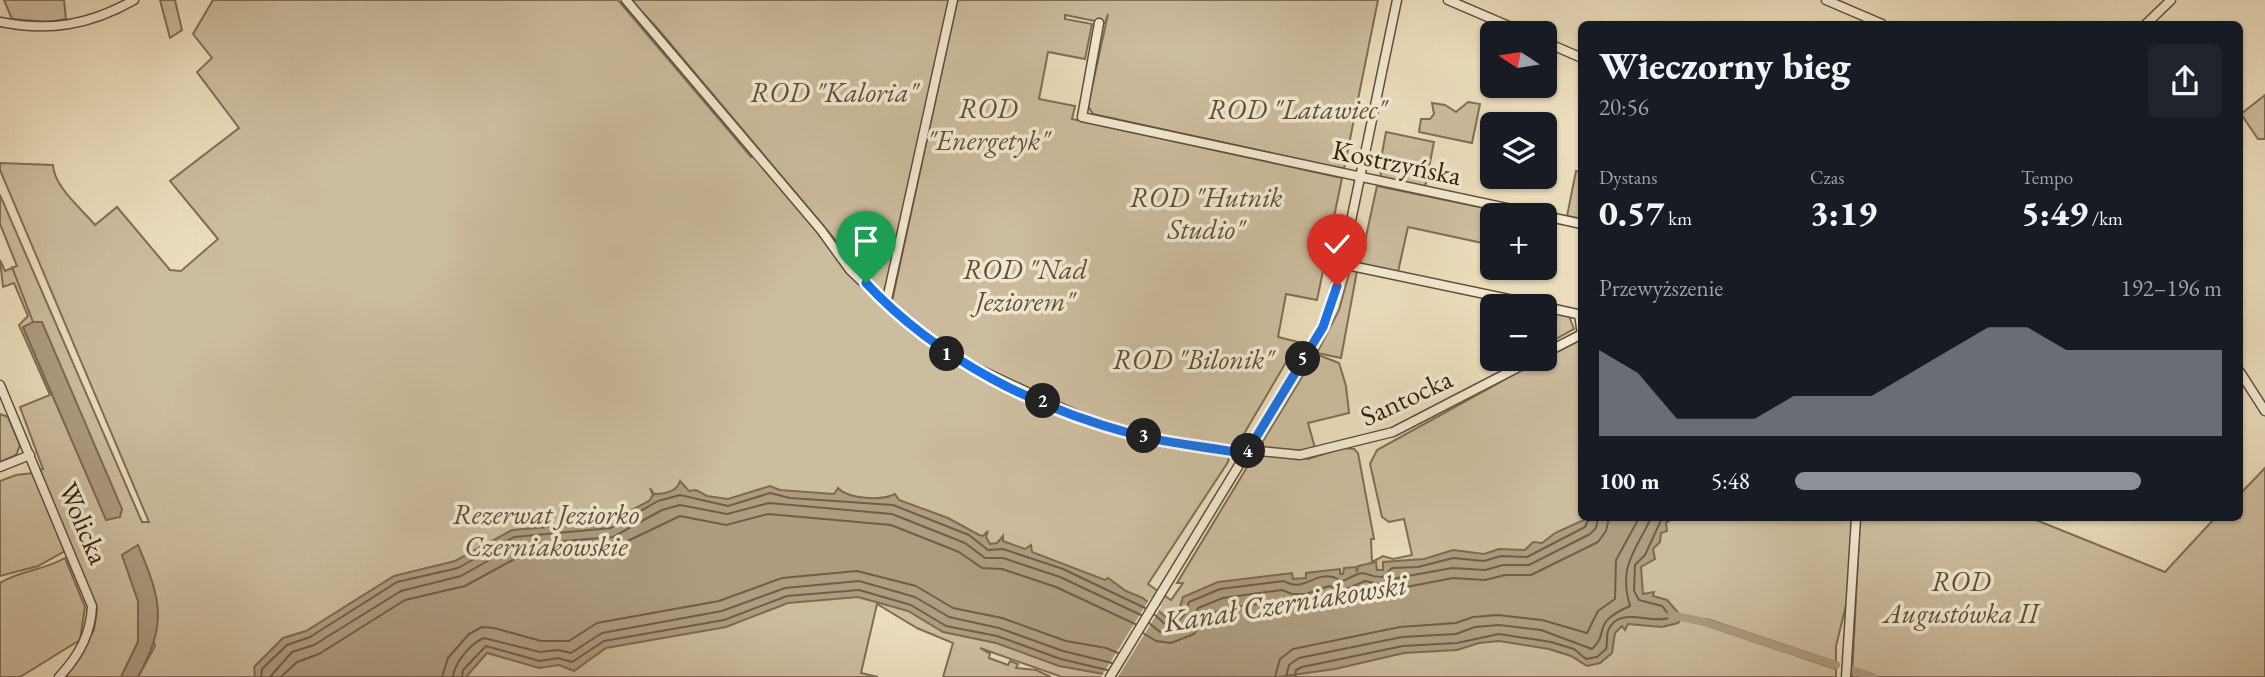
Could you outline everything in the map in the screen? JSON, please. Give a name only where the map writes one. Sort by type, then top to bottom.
[{"type":"street","points":[[0,22],[35,28],[66,26],[102,16],[134,0]]},
{"type":"street","name":"Santocka","points":[[626,0],[821,230],[837,255],[886,304],[952,357],[1083,420],[1161,440],[1292,456],[1373,439],[1393,432],[1511,371]]},
{"type":"street","points":[[886,304],[953,0]]},
{"type":"street","points":[[1110,677],[1323,327],[1342,264],[1397,0]]},
{"type":"street","points":[[1448,0],[1497,21]]},
{"type":"street","points":[[1826,0],[1875,21]]},
{"type":"street","points":[[2149,21],[2171,0]]},
{"type":"street","name":"Kostrzyńska","points":[[1099,23],[1080,116],[1482,203]]},
{"type":"street","points":[[1558,48],[1578,56]]},
{"type":"street","points":[[1557,219],[1578,223]]},
{"type":"street","points":[[1342,264],[1483,294]]},
{"type":"street","points":[[1557,310],[1578,314]]},
{"type":"street","points":[[1557,347],[1578,336]]},
{"type":"street","points":[[2243,377],[2265,411]]},
{"type":"street","name":"Wolicka","points":[[0,384],[92,606],[85,640],[74,661],[59,677]]},
{"type":"street","points":[[0,467],[30,455]]},
{"type":"street","points":[[1846,677],[1856,521]]},
{"type":"green space","points":[[4,0],[64,0],[66,19],[49,22],[12,19]]},
{"type":"green space","points":[[160,0],[175,0],[182,30],[170,38]]},
{"type":"green space","name":"Rezerwat Jeziorko Czerniakowskie","points":[[213,0],[618,0],[751,157],[754,155],[872,291],[876,301],[949,356],[1085,425],[1157,443],[1230,452],[1228,462],[1148,584],[1171,600],[1183,583],[1177,583],[1255,454],[1308,459],[1343,448],[1354,449],[1358,453],[1374,539],[1371,539],[1372,562],[1383,556],[1393,559],[1412,555],[1404,519],[1389,522],[1382,517],[1370,464],[1377,450],[1520,371],[1557,371],[1557,351],[1578,339],[1578,521],[1852,521],[1849,593],[1836,646],[1836,662],[1707,619],[1705,625],[1836,669],[1836,677],[1062,677],[980,648],[990,654],[989,658],[1008,665],[1010,661],[1018,664],[1016,668],[1036,670],[1051,677],[943,677],[953,643],[917,628],[877,604],[861,673],[878,677],[138,677],[155,646],[122,555],[138,601],[138,642],[121,677],[66,677],[94,630],[97,610],[40,470],[43,469],[20,407],[50,395],[19,325],[28,316],[14,283],[3,287],[0,260],[5,271],[17,266],[0,224],[0,195],[142,522],[149,522],[0,170],[0,163],[53,165],[63,189],[95,225],[117,207],[170,270],[181,271],[218,239],[170,181],[239,128],[197,72],[212,58],[193,34]],"holes":[[[23,327],[120,517],[106,519]]]},
{"type":"green space","name":"ROD \"Kaloria\"","points":[[631,0],[951,0],[885,299],[658,29]]},
{"type":"green space","points":[[957,0],[1378,0],[1344,169],[1093,114],[1088,106],[1108,14],[1105,23],[1065,15],[1065,19],[1092,24],[1085,59],[1048,52],[1039,99],[1075,106],[1072,119],[1342,178],[1317,300],[1286,294],[1278,337],[1298,342],[1235,449],[1197,444],[1096,420],[953,354],[891,306]]},
{"type":"green space","points":[[2265,95],[2265,139],[2258,139],[2243,117],[2243,112]]},
{"type":"green space","points":[[1468,102],[1480,104],[1472,143],[1419,132],[1421,119],[1430,119],[1434,114],[1432,103],[1445,105],[1456,112]]},
{"type":"green space","points":[[1386,132],[1434,142],[1425,187],[1381,178],[1380,164]]},
{"type":"green space","points":[[1576,171],[1578,171],[1578,218],[1567,216]]},
{"type":"green space","points":[[1377,186],[1480,207],[1480,242],[1408,227],[1398,272],[1360,264]]},
{"type":"green space","points":[[1350,270],[1357,271],[1341,358],[1317,353],[1339,310]]},
{"type":"green space","points":[[1557,314],[1569,316],[1574,329],[1557,338]]},
{"type":"green space","points":[[1316,354],[1339,363],[1346,386],[1349,413],[1308,423],[1315,448],[1282,452],[1263,447],[1263,441]]},
{"type":"green space","points":[[0,414],[8,417],[20,445],[16,455],[0,462]]},
{"type":"green space","name":"ROD Augustówka II","points":[[2265,468],[2265,677],[1852,677],[1860,521],[2038,521],[2165,572],[2212,521],[2243,521],[2243,491]]},
{"type":"green space","points":[[33,473],[65,551],[38,566],[0,576],[0,481]]},
{"type":"green space","points":[[65,558],[85,607],[80,640],[20,677],[0,677],[0,583]]},
{"type":"water","points":[[33,322],[42,322],[122,509],[120,517],[106,520],[23,327]]},
{"type":"water","points":[[680,481],[689,491],[696,490],[707,496],[728,499],[770,486],[780,490],[834,494],[838,488],[849,495],[865,498],[882,498],[895,494],[899,500],[948,518],[979,535],[983,536],[988,531],[986,537],[990,544],[997,543],[1003,536],[1003,541],[1025,549],[1031,545],[1032,552],[1105,580],[1108,578],[1126,591],[1143,598],[1166,617],[1178,613],[1183,597],[1218,582],[1292,573],[1293,579],[1306,578],[1306,573],[1340,569],[1340,574],[1343,574],[1344,568],[1356,567],[1357,572],[1358,566],[1376,562],[1377,570],[1383,570],[1383,562],[1424,559],[1453,550],[1484,554],[1499,549],[1525,550],[1533,542],[1542,543],[1555,533],[1581,521],[1669,521],[1666,523],[1667,531],[1661,533],[1660,542],[1653,549],[1655,559],[1641,567],[1643,594],[1654,592],[1653,596],[1667,600],[1682,617],[1678,623],[1662,627],[1628,624],[1625,630],[1622,626],[1615,633],[1612,653],[1600,663],[1587,666],[1571,656],[1549,649],[1499,641],[1479,643],[1457,650],[1404,653],[1335,669],[1278,677],[1120,677],[1059,666],[996,643],[943,632],[908,611],[858,597],[788,603],[726,627],[606,648],[574,671],[559,665],[539,668],[487,653],[466,677],[255,677],[254,667],[283,638],[306,631],[394,576],[455,561],[512,530],[609,522],[649,501],[653,495],[650,488],[654,494],[666,493],[676,488]]},
{"type":"water","points":[[138,545],[156,596],[157,626],[148,658],[138,677],[121,677],[138,642],[138,601],[122,555]]},
{"type":"pier","points":[[1150,598],[1162,606],[1118,677],[1101,677]]},
{"type":"waterway","points":[[12,267],[33,322]]},
{"type":"waterway","name":"Kanał Czerniakowski","points":[[1671,615],[1705,622],[1836,665]]},
{"type":"waterway","name":"Kanał Czerniakowski","points":[[1852,670],[1873,677]]},
{"type":"route","points":[[866,283],[886,304],[946,353],[1083,420],[1161,440],[1246,454],[1323,327],[1337,286]]},
{"type":"park label","name":"ROD \"Latawiec\"","points":[[1297,109]]},
{"type":"park label","name":"ROD \"Energetyk\"","points":[[988,124]]},
{"type":"park label","name":"ROD \"Hutnik Studio\"","points":[[1206,213]]},
{"type":"park label","name":"ROD \"Nad Jeziorem\"","points":[[1025,285]]},
{"type":"park label","name":"ROD \"Bilonik\"","points":[[1193,359]]}]
